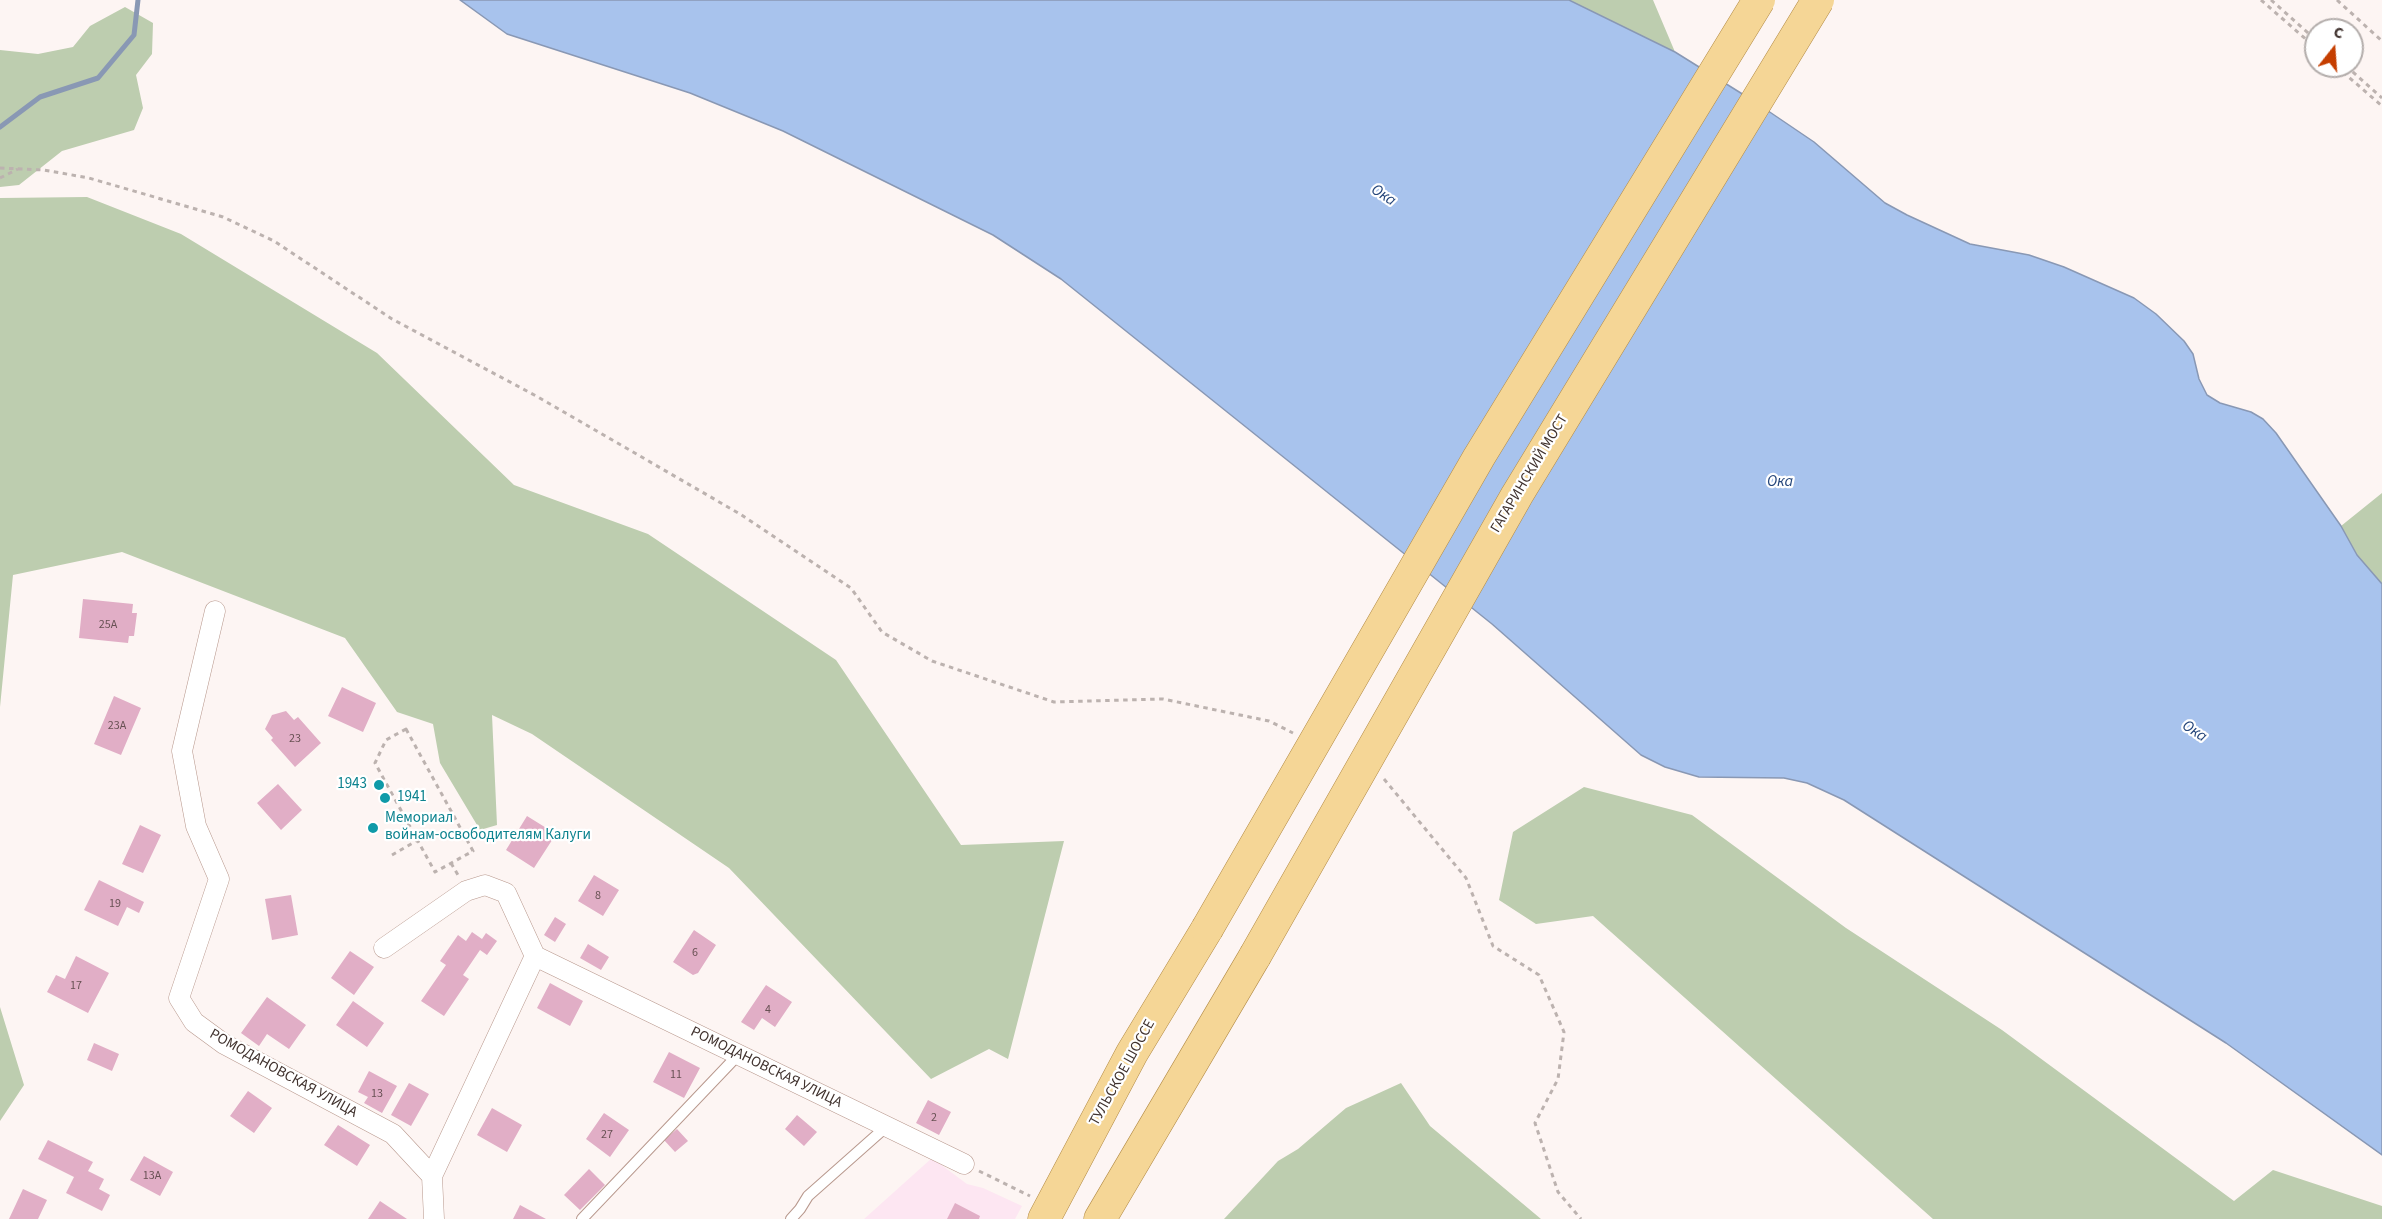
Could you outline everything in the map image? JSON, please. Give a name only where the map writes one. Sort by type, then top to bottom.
[{"type":"main road","name":"ТУЛЬСКОЕ ШОССЕ","points":[[1039,1209],[1207,929],[1479,457],[1759,0]]},
{"type":"main road","name":"ГАГАРИНСКИЙ МОСТ","points":[[1100,1219],[1255,956],[1517,495],[1818,0]]},
{"type":"street","name":"РОМОДАНОВСКАЯ УЛИЦА","points":[[215,611],[182,751],[196,826],[219,879],[179,998],[194,1022],[224,1044],[393,1134],[432,1176]]},
{"type":"street","points":[[384,948],[466,891],[485,885],[506,893],[535,956],[432,1176],[434,1219]]},
{"type":"street","name":"РОМОДАНОВСКАЯ УЛИЦА","points":[[535,956],[964,1164]]},
{"type":"lane","points":[[582,1219],[738,1055]]},
{"type":"lane","points":[[791,1219],[808,1196],[887,1126]]},
{"type":"path","points":[[2261,0],[2304,38]]},
{"type":"path","points":[[2271,0],[2304,29]]},
{"type":"path","points":[[2337,0],[2382,41]]},
{"type":"path","points":[[2350,78],[2382,106]]},
{"type":"path","points":[[2360,78],[2382,98]]},
{"type":"path","points":[[0,168],[20,168],[89,178],[223,217],[274,241],[392,319],[538,396],[740,514],[851,588],[882,632],[932,661],[1054,702],[1162,699],[1269,721],[1300,737]]},
{"type":"path","points":[[0,178],[20,168]]},
{"type":"path","points":[[406,729],[473,851],[435,872],[418,840],[375,763],[386,740],[406,729]]},
{"type":"path","points":[[1384,778],[1466,878],[1493,946],[1539,975],[1564,1032],[1558,1079],[1535,1123],[1558,1192],[1581,1219]]},
{"type":"path","points":[[392,855],[418,840]]},
{"type":"path","points":[[964,1164],[1039,1209]]},
{"type":"shaded area","points":[[932,1158],[967,1184],[983,1188],[1022,1206],[1015,1219],[864,1219]]},
{"type":"green space","points":[[1569,0],[1653,0],[1675,52]]},
{"type":"green space","points":[[125,7],[153,23],[152,54],[136,75],[143,108],[134,130],[62,151],[19,185],[0,187],[0,50],[38,54],[73,47],[90,26]]},
{"type":"green space","points":[[87,197],[181,234],[377,353],[514,485],[648,534],[836,660],[961,845],[1064,841],[1008,1059],[989,1049],[931,1079],[729,868],[532,734],[492,715],[497,825],[480,830],[440,763],[433,724],[397,712],[345,638],[122,552],[13,575],[0,707],[0,198]]},
{"type":"green space","points":[[2382,493],[2382,584],[2357,555],[2341,526]]},
{"type":"green space","points":[[1584,787],[1692,815],[1846,928],[2002,1030],[2234,1201],[2273,1170],[2382,1206],[2382,1219],[1933,1219],[1593,916],[1536,924],[1499,900],[1513,832]]},
{"type":"green space","points":[[0,1007],[24,1085],[0,1121]]},
{"type":"green space","points":[[1401,1083],[1430,1126],[1541,1219],[1224,1219],[1278,1161],[1298,1149],[1346,1108]]},
{"type":"water","name":"Ока","points":[[460,0],[1569,0],[1675,52],[1752,100],[1814,142],[1885,203],[1907,215],[1970,244],[2029,255],[2064,267],[2134,298],[2156,314],[2184,341],[2193,354],[2199,379],[2207,395],[2220,403],[2251,412],[2263,419],[2276,433],[2341,526],[2357,555],[2382,584],[2382,1155],[2226,1043],[1844,800],[1807,783],[1784,778],[1699,777],[1665,767],[1641,755],[1492,624],[1061,279],[993,235],[783,131],[690,93],[507,34]]},
{"type":"building","points":[[83,599],[133,604],[132,613],[137,613],[134,636],[129,636],[128,643],[79,638]]},
{"type":"building","points":[[342,687],[376,703],[363,732],[328,716]]},
{"type":"building","points":[[114,696],[141,708],[121,755],[94,744]]},
{"type":"building","points":[[286,711],[294,720],[298,717],[321,743],[295,767],[271,740],[273,738],[265,729],[272,715]]},
{"type":"building","points":[[278,784],[302,810],[281,830],[257,803]]},
{"type":"building","points":[[527,816],[556,834],[534,868],[506,850]]},
{"type":"building","points":[[140,825],[161,835],[143,873],[122,864]]},
{"type":"building","points":[[594,875],[619,890],[603,916],[578,901]]},
{"type":"building","points":[[99,880],[144,902],[139,913],[127,907],[118,926],[84,910]]},
{"type":"building","points":[[291,895],[298,935],[272,940],[265,899]]},
{"type":"building","points":[[555,917],[566,924],[555,942],[544,935]]},
{"type":"building","points":[[694,930],[716,945],[698,973],[693,975],[673,962]]},
{"type":"building","points":[[472,932],[482,939],[486,933],[497,941],[487,955],[480,950],[463,975],[469,979],[444,1016],[421,1001],[446,965],[440,961],[458,935],[466,941]]},
{"type":"building","points":[[588,944],[609,957],[601,970],[580,958]]},
{"type":"building","points":[[350,951],[374,967],[354,995],[331,978]]},
{"type":"building","points":[[76,956],[109,973],[88,1013],[47,992],[56,975],[65,979]]},
{"type":"building","points":[[550,983],[583,1001],[570,1026],[537,1008]]},
{"type":"building","points":[[766,985],[792,1002],[775,1027],[762,1018],[754,1030],[741,1022]]},
{"type":"building","points":[[267,997],[306,1025],[289,1049],[267,1034],[259,1046],[241,1033]]},
{"type":"building","points":[[353,1001],[384,1023],[367,1047],[336,1025]]},
{"type":"building","points":[[94,1043],[119,1054],[112,1071],[87,1060]]},
{"type":"building","points":[[669,1052],[700,1068],[684,1098],[653,1082]]},
{"type":"building","points":[[369,1071],[397,1086],[382,1113],[364,1103],[368,1097],[358,1092]]},
{"type":"building","points":[[409,1083],[429,1094],[411,1126],[391,1115]]},
{"type":"building","points":[[248,1091],[272,1108],[254,1133],[230,1116]]},
{"type":"building","points":[[928,1100],[951,1112],[939,1135],[916,1123]]},
{"type":"building","points":[[492,1108],[522,1125],[507,1152],[477,1135]]},
{"type":"building","points":[[604,1113],[629,1130],[610,1157],[586,1139]]},
{"type":"building","points":[[797,1115],[817,1132],[804,1146],[785,1129]]},
{"type":"building","points":[[338,1125],[370,1145],[357,1166],[324,1145]]},
{"type":"building","points":[[677,1129],[688,1141],[675,1152],[664,1140]]},
{"type":"building","points":[[48,1140],[93,1162],[88,1171],[104,1179],[99,1189],[110,1195],[102,1211],[66,1193],[74,1177],[38,1159]]},
{"type":"building","points":[[144,1156],[173,1172],[160,1196],[130,1180]]},
{"type":"building","points":[[589,1169],[605,1185],[580,1210],[564,1195]]},
{"type":"building","points":[[23,1189],[47,1200],[38,1219],[9,1219]]},
{"type":"building","points":[[380,1201],[407,1219],[368,1219]]},
{"type":"building","points":[[955,1203],[980,1216],[979,1219],[947,1219]]},
{"type":"building","points":[[520,1205],[546,1219],[513,1219]]},
{"type":"waterway","points":[[0,127],[40,97],[98,78],[134,35],[138,0]]},
{"type":"place","name":"1943","points":[[379,785]]},
{"type":"place","name":"1941","points":[[385,798]]},
{"type":"place","name":"Мемориал войнам-освободителям Калуги","points":[[373,828]]}]
